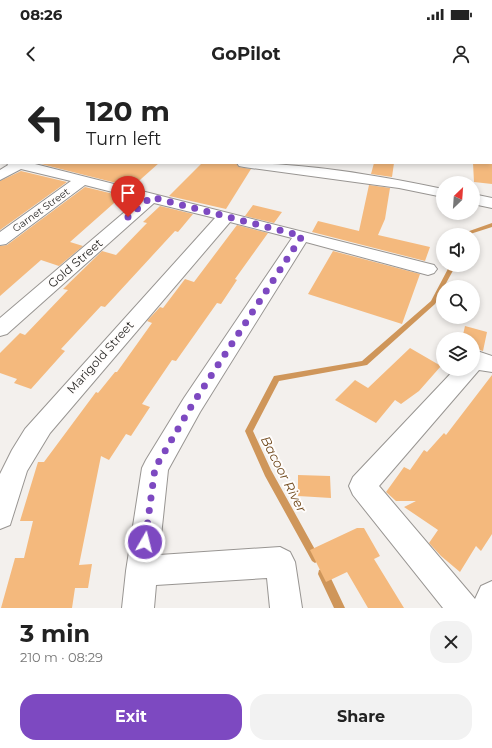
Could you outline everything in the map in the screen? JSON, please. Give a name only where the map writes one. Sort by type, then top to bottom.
[{"type":"street","points":[[0,176],[17,164],[226,216],[428,269]]},
{"type":"street","points":[[251,164],[399,184],[436,192]]},
{"type":"street","name":"Garnet Street","points":[[0,240],[82,180]]},
{"type":"street","name":"Gold Street","points":[[0,329],[151,197]]},
{"type":"street","points":[[480,200],[492,203]]},
{"type":"street","name":"Marigold Street","points":[[0,514],[6,488],[23,450],[41,426],[61,401],[226,216]]},
{"type":"street","points":[[138,608],[141,571],[155,468],[192,405],[302,236]]},
{"type":"street","points":[[480,360],[492,364]]},
{"type":"street","points":[[462,376],[362,486],[463,608]]},
{"type":"street","points":[[141,571],[280,562],[286,608]]},
{"type":"street","points":[[487,608],[492,597]]},
{"type":"building","points":[[41,164],[158,164],[132,187]]},
{"type":"building","points":[[201,164],[237,164],[239,167],[251,169],[226,209],[169,196]]},
{"type":"building","points":[[374,164],[394,164],[392,177],[371,174]]},
{"type":"building","points":[[473,164],[492,164],[492,184],[480,183],[480,176],[474,176]]},
{"type":"building","points":[[21,171],[67,182],[0,230],[0,181]]},
{"type":"building","points":[[369,185],[390,188],[385,219],[378,235],[430,247],[425,261],[312,232],[318,221],[359,231]]},
{"type":"building","points":[[85,187],[122,196],[70,242],[83,246],[59,266],[41,260],[0,296],[0,246],[7,245]]},
{"type":"building","points":[[253,205],[282,212],[274,223],[245,216]]},
{"type":"building","points":[[160,206],[193,214],[178,232],[175,231],[105,307],[101,306],[61,349],[65,351],[31,389],[14,383],[17,379],[0,373],[0,353],[20,333],[25,335],[68,290],[63,289],[102,251],[116,255],[147,223],[143,222]]},
{"type":"building","points":[[237,225],[268,233],[235,279],[237,280],[221,304],[217,303],[176,361],[172,360],[142,404],[150,407],[131,436],[126,434],[109,460],[101,456],[79,565],[92,564],[88,588],[75,588],[72,608],[1,608],[15,558],[24,558],[33,521],[20,521],[38,462],[44,462],[96,392],[98,393],[115,372],[117,372],[152,323],[147,321],[160,307],[163,308],[185,279],[194,282]]},
{"type":"building","points":[[333,251],[420,274],[402,324],[308,294]]},
{"type":"building","points":[[465,326],[487,332],[483,351],[480,350],[480,332],[464,332]]},
{"type":"building","points":[[410,348],[436,363],[436,372],[419,391],[401,404],[395,400],[376,423],[335,400],[355,380],[368,388]]},
{"type":"building","points":[[492,375],[492,534],[481,551],[476,546],[460,572],[441,556],[429,543],[438,530],[404,507],[416,501],[396,501],[386,492],[404,467],[410,470],[424,450],[427,452],[444,433],[446,435]]},
{"type":"building","points":[[298,475],[330,476],[331,498],[298,496]]},
{"type":"building","points":[[357,528],[364,528],[380,556],[374,559],[404,608],[368,608],[347,572],[326,582],[310,550]]},
{"type":"waterway","name":"Bacoor River","points":[[480,229],[492,225]]},
{"type":"waterway","name":"Bacoor River","points":[[315,558],[268,473],[249,431],[277,378],[364,363],[433,302],[449,272]]},
{"type":"waterway","name":"Bacoor River","points":[[323,574],[340,608]]},
{"type":"route","points":[[128,217],[151,197],[302,236],[192,405],[155,468],[145,542]]}]
